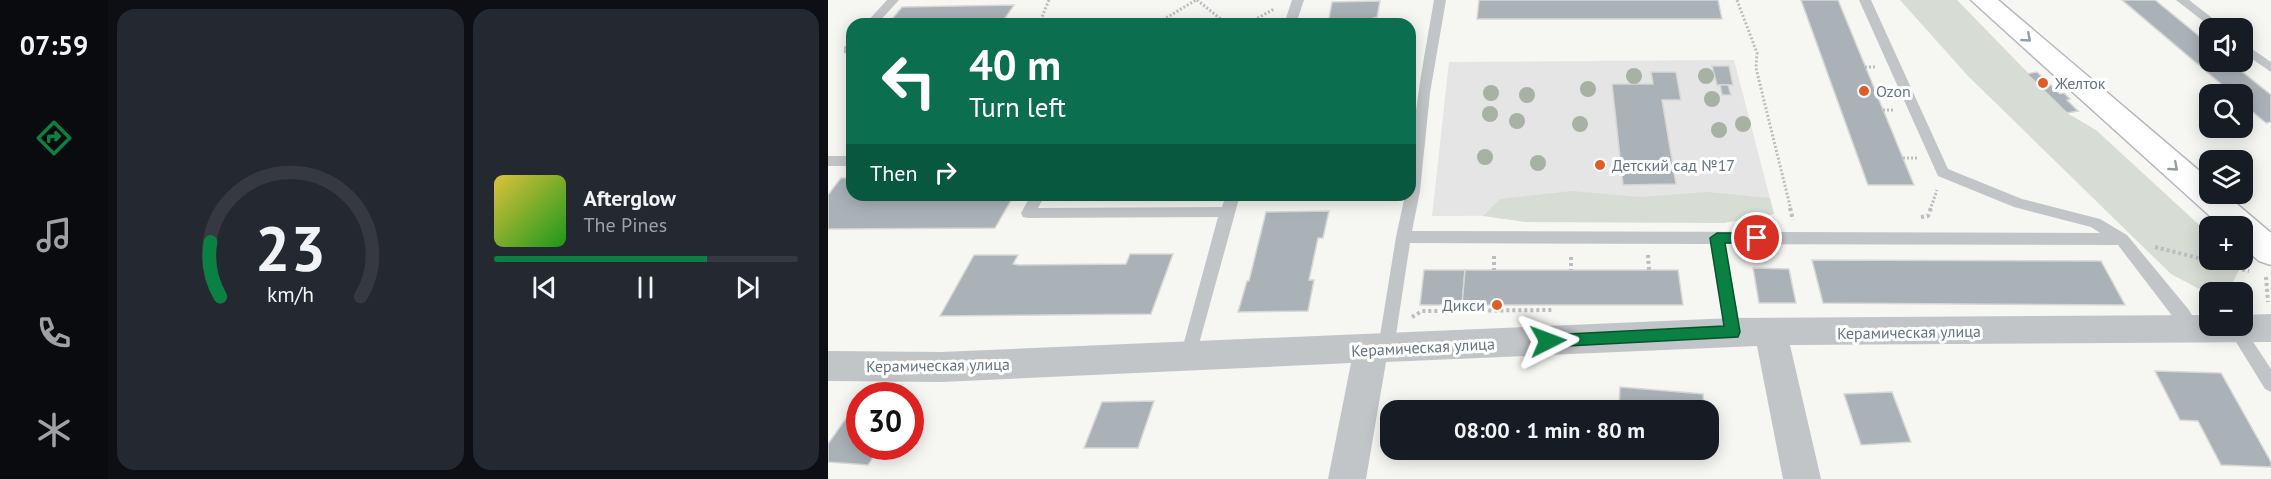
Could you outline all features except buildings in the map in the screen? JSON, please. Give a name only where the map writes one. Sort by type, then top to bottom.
[{"type":"main road","points":[[1983,0],[2264,262]]},
{"type":"main road","points":[[2014,0],[2199,162]]},
{"type":"main road","points":[[2246,204],[2271,225]]},
{"type":"street","name":"Керамическая улица","points":[[2253,329],[2271,328]]},
{"type":"street","name":"Керамическая улица","points":[[828,366],[941,367],[1733,332],[2199,329]]},
{"type":"street","points":[[1771,333],[1802,479]]},
{"type":"street","points":[[1347,479],[1379,349]]},
{"type":"lane","points":[[876,18],[893,0]]},
{"type":"lane","points":[[1292,18],[1298,0]]},
{"type":"lane","points":[[1416,164],[1424,93],[1440,0]]},
{"type":"lane","points":[[1865,0],[1943,172],[2019,204],[2095,223],[2122,239],[2192,329]]},
{"type":"lane","points":[[2182,0],[2206,18]]},
{"type":"lane","points":[[2253,54],[2271,68]]},
{"type":"lane","points":[[828,161],[846,161]]},
{"type":"lane","points":[[1035,201],[1028,213],[1227,212]]},
{"type":"lane","points":[[1188,357],[1231,201]]},
{"type":"lane","points":[[1379,349],[1411,201]]},
{"type":"lane","points":[[1403,237],[2122,239]]},
{"type":"lane","points":[[1717,238],[1733,332]]},
{"type":"lane","points":[[2240,336],[2271,384]]},
{"type":"path","points":[[1042,18],[1049,0]]},
{"type":"path","points":[[1166,18],[1196,0],[1219,18]]},
{"type":"path","points":[[1737,0],[1757,53],[1756,68],[1798,238]]},
{"type":"path","points":[[1258,18],[1277,7]]},
{"type":"path","points":[[1917,218],[1928,216],[1943,172]]},
{"type":"path","points":[[2122,239],[2228,267],[2264,262]]},
{"type":"shaded area","points":[[1900,0],[1957,0],[2067,113],[2096,130],[2199,225],[2199,270],[2239,270],[2233,282],[2199,282],[2199,289],[2171,274],[1968,76]]},
{"type":"shaded area","name":"Детский сад №17","points":[[1734,60],[1774,214],[1432,216],[1449,62]]},
{"type":"shaded area","points":[[1572,191],[1641,197],[1707,192],[1770,198],[1774,214],[1724,223],[1525,222],[1483,216],[1500,199]]},
{"type":"place","name":"Желток","points":[[2043,83]]},
{"type":"place","name":"Ozon","points":[[1864,91]]},
{"type":"place","name":"Детский сад №17","points":[[1600,165]]},
{"type":"place","name":"Дикси","points":[[1497,305]]},
{"type":"route","points":[[1548,341],[1733,332],[1717,238],[1757,238]]}]
